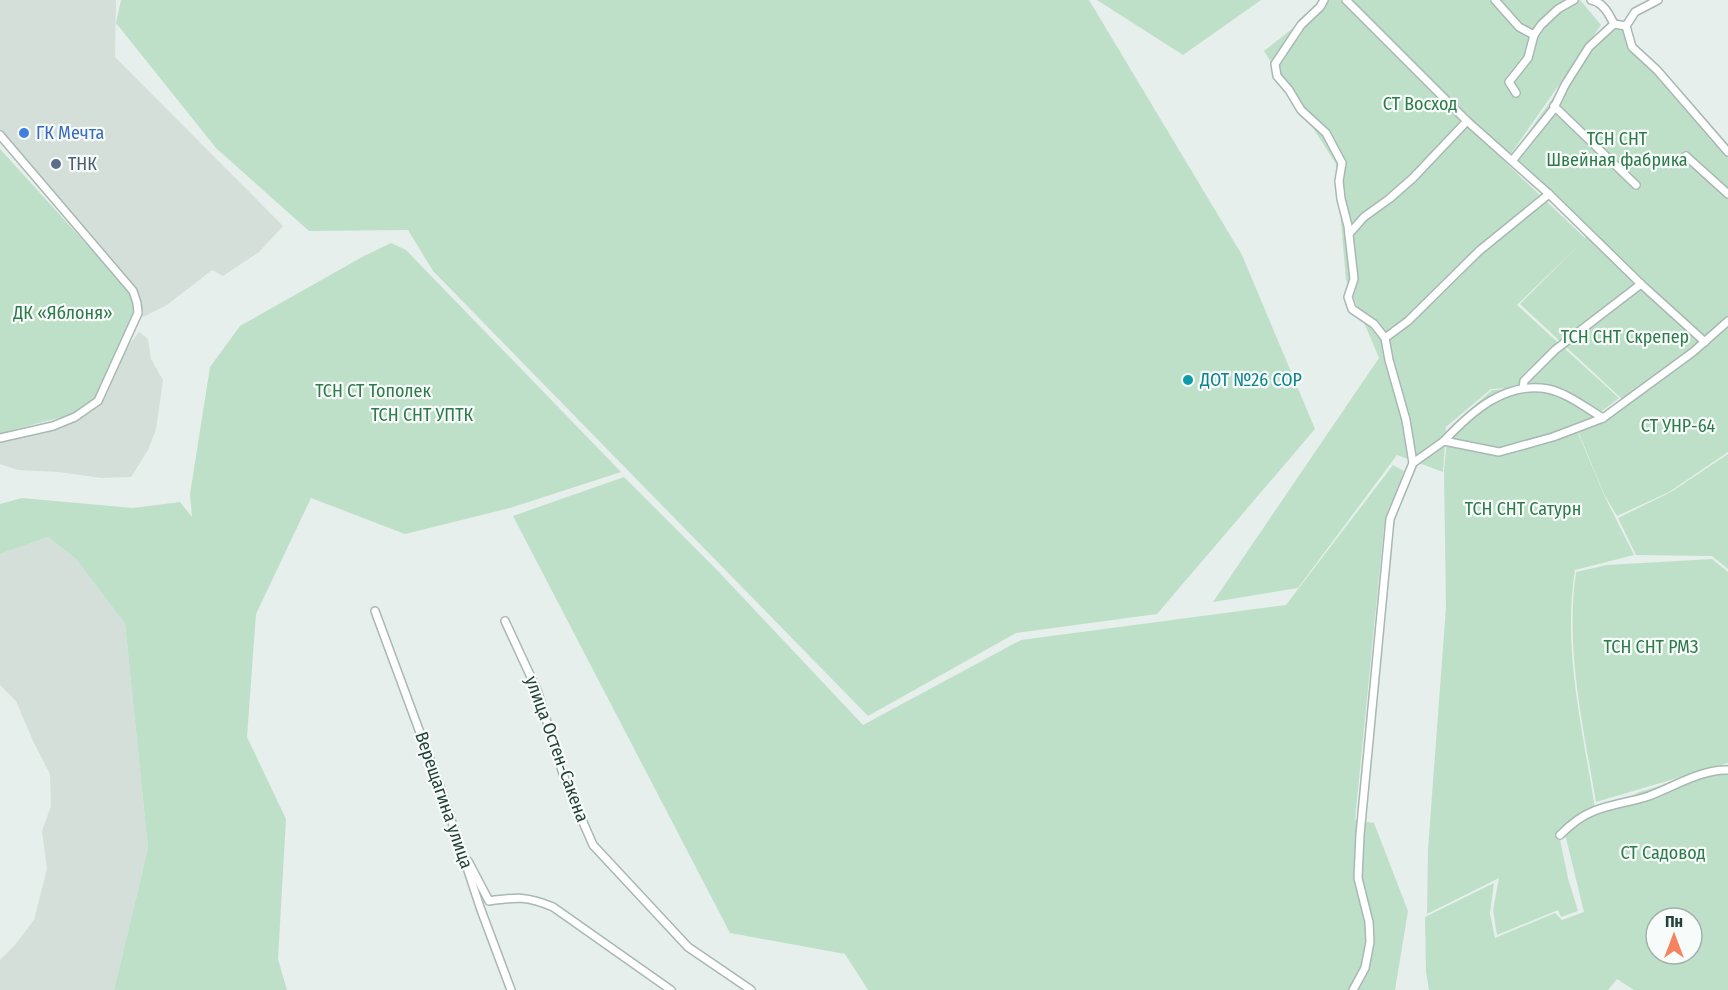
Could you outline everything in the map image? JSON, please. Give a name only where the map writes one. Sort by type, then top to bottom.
[{"type":"street","points":[[1324,0],[1320,8],[1301,25],[1275,64],[1277,76],[1290,90],[1301,110],[1326,134],[1342,163],[1339,181],[1349,234],[1354,279],[1348,297],[1352,309],[1374,324],[1385,338],[1406,420],[1413,463],[1390,519],[1359,835],[1358,878],[1369,922],[1370,942],[1365,968],[1353,990]]},
{"type":"street","points":[[1346,0],[1467,121],[1549,194],[1641,284],[1705,342]]},
{"type":"street","points":[[1495,0],[1519,27],[1534,35]]},
{"type":"street","points":[[1516,93],[1509,82],[1528,58],[1534,35],[1558,9],[1574,0]]},
{"type":"street","points":[[1591,0],[1596,0],[1614,24]]},
{"type":"street","points":[[1658,0],[1635,12],[1626,26],[1632,47],[1672,87],[1728,152]]},
{"type":"street","points":[[1512,161],[1554,106],[1589,47],[1614,24]]},
{"type":"street","points":[[1614,24],[1626,26]]},
{"type":"street","points":[[1554,106],[1636,185]]},
{"type":"street","points":[[1349,234],[1364,216],[1389,199],[1413,178],[1467,121]]},
{"type":"street","points":[[0,135],[133,291],[138,313],[98,400],[75,417],[53,426],[0,438]]},
{"type":"street","points":[[1686,156],[1728,194]]},
{"type":"street","points":[[1385,338],[1408,321],[1479,251],[1549,194]]},
{"type":"street","points":[[1522,388],[1524,381],[1555,350],[1641,284]]},
{"type":"street","points":[[1444,441],[1499,452],[1553,437],[1603,418],[1705,342],[1728,321]]},
{"type":"street","points":[[1413,463],[1444,441],[1464,420],[1490,400],[1522,388],[1548,389],[1560,393],[1603,418]]},
{"type":"street","name":"Верещагина улица","points":[[375,611],[439,782],[511,990]]},
{"type":"street","name":"улица Остен-Сакена","points":[[505,621],[537,690],[566,783],[593,845],[688,947],[751,990]]},
{"type":"street","points":[[1560,835],[1569,826],[1595,811],[1649,796],[1672,784],[1727,769]]},
{"type":"street","points":[[459,843],[489,901],[512,897],[533,898],[553,907],[671,990]]},
{"type":"shaded area","name":"ГК Мечта","points":[[0,0],[116,0],[115,57],[283,226],[259,252],[223,276],[212,270],[167,305],[143,317],[137,295],[0,137]]},
{"type":"shaded area","points":[[139,332],[148,339],[151,359],[163,380],[156,429],[148,450],[131,477],[101,478],[59,472],[18,470],[0,464],[0,441],[22,438],[71,422],[93,411],[107,387],[119,358]]},
{"type":"shaded area","points":[[48,537],[76,559],[125,624],[148,848],[114,990],[0,990],[0,960],[34,920],[47,869],[42,831],[51,806],[50,774],[16,701],[0,685],[0,554]]},
{"type":"green space","points":[[121,0],[1089,0],[1242,255],[1315,429],[1157,614],[1016,633],[868,716],[433,271],[408,230],[309,231],[216,148],[116,23]]},
{"type":"green space","points":[[1097,0],[1261,0],[1183,55]]},
{"type":"green space","name":"СТ Восход","points":[[1329,0],[1580,0],[1601,25],[1505,162],[1585,238],[1589,235],[1702,343],[1622,399],[1520,304],[1578,246],[1517,305],[1619,398],[1598,414],[1552,386],[1491,389],[1446,427],[1443,472],[1397,455],[1298,588],[1213,602],[1379,358],[1346,280],[1336,164],[1264,51]]},
{"type":"green space","name":"ТСН СНТ Швейная фабрика","points":[[1624,27],[1653,69],[1728,154],[1728,321],[1706,339],[1509,162],[1580,64],[1611,33]]},
{"type":"green space","name":"ДК «Яблоня»","points":[[0,149],[128,290],[136,308],[96,399],[70,415],[0,433]]},
{"type":"green space","name":"ТСН СТ Тополек","points":[[391,243],[406,250],[621,472],[510,508],[405,534],[311,498],[256,614],[247,737],[286,819],[278,959],[287,990],[114,990],[148,848],[125,624],[76,559],[48,537],[0,554],[0,504],[22,498],[133,508],[180,502],[192,517],[190,494],[210,367],[240,326]]},
{"type":"green space","name":"СТ УНР-64","points":[[1728,327],[1728,452],[1669,492],[1617,516],[1604,494],[1578,431],[1705,347]]},
{"type":"green space","name":"ТСН СНТ Сатурн","points":[[1551,388],[1599,417],[1576,428],[1604,495],[1634,555],[1575,570],[1571,630],[1572,660],[1595,809],[1559,835],[1578,911],[1561,917],[1558,910],[1497,935],[1493,910],[1499,878],[1427,914],[1428,849],[1446,607],[1444,470],[1448,429],[1492,390]]},
{"type":"green space","points":[[1728,454],[1728,569],[1712,556],[1636,555],[1618,518],[1671,492]]},
{"type":"green space","points":[[1393,465],[1404,471],[1384,526],[1355,820],[1374,823],[1408,911],[1395,990],[868,990],[845,954],[730,933],[513,516],[624,477],[716,569],[863,725],[1021,640],[1286,605]]},
{"type":"green space","name":"ТСН СНТ РМЗ","points":[[1712,559],[1728,572],[1728,763],[1596,802],[1574,659],[1573,601],[1576,572],[1607,565]]},
{"type":"green space","name":"СТ Садовод","points":[[1728,766],[1728,990],[1634,990],[1617,979],[1608,990],[1429,990],[1426,972],[1425,917],[1494,883],[1490,913],[1495,938],[1555,913],[1562,920],[1584,912],[1565,834],[1639,792]]},
{"type":"place","name":"ГК Мечта","points":[[24,133]]},
{"type":"place","name":"ТНК","points":[[56,164]]},
{"type":"place","name":"ДОТ №26 СОР","points":[[1188,380]]},
{"type":"park label","name":"ТСН СНТ Скрепер","points":[[1625,337]]},
{"type":"park label","name":"ТСН СНТ УПТК","points":[[422,415]]}]
